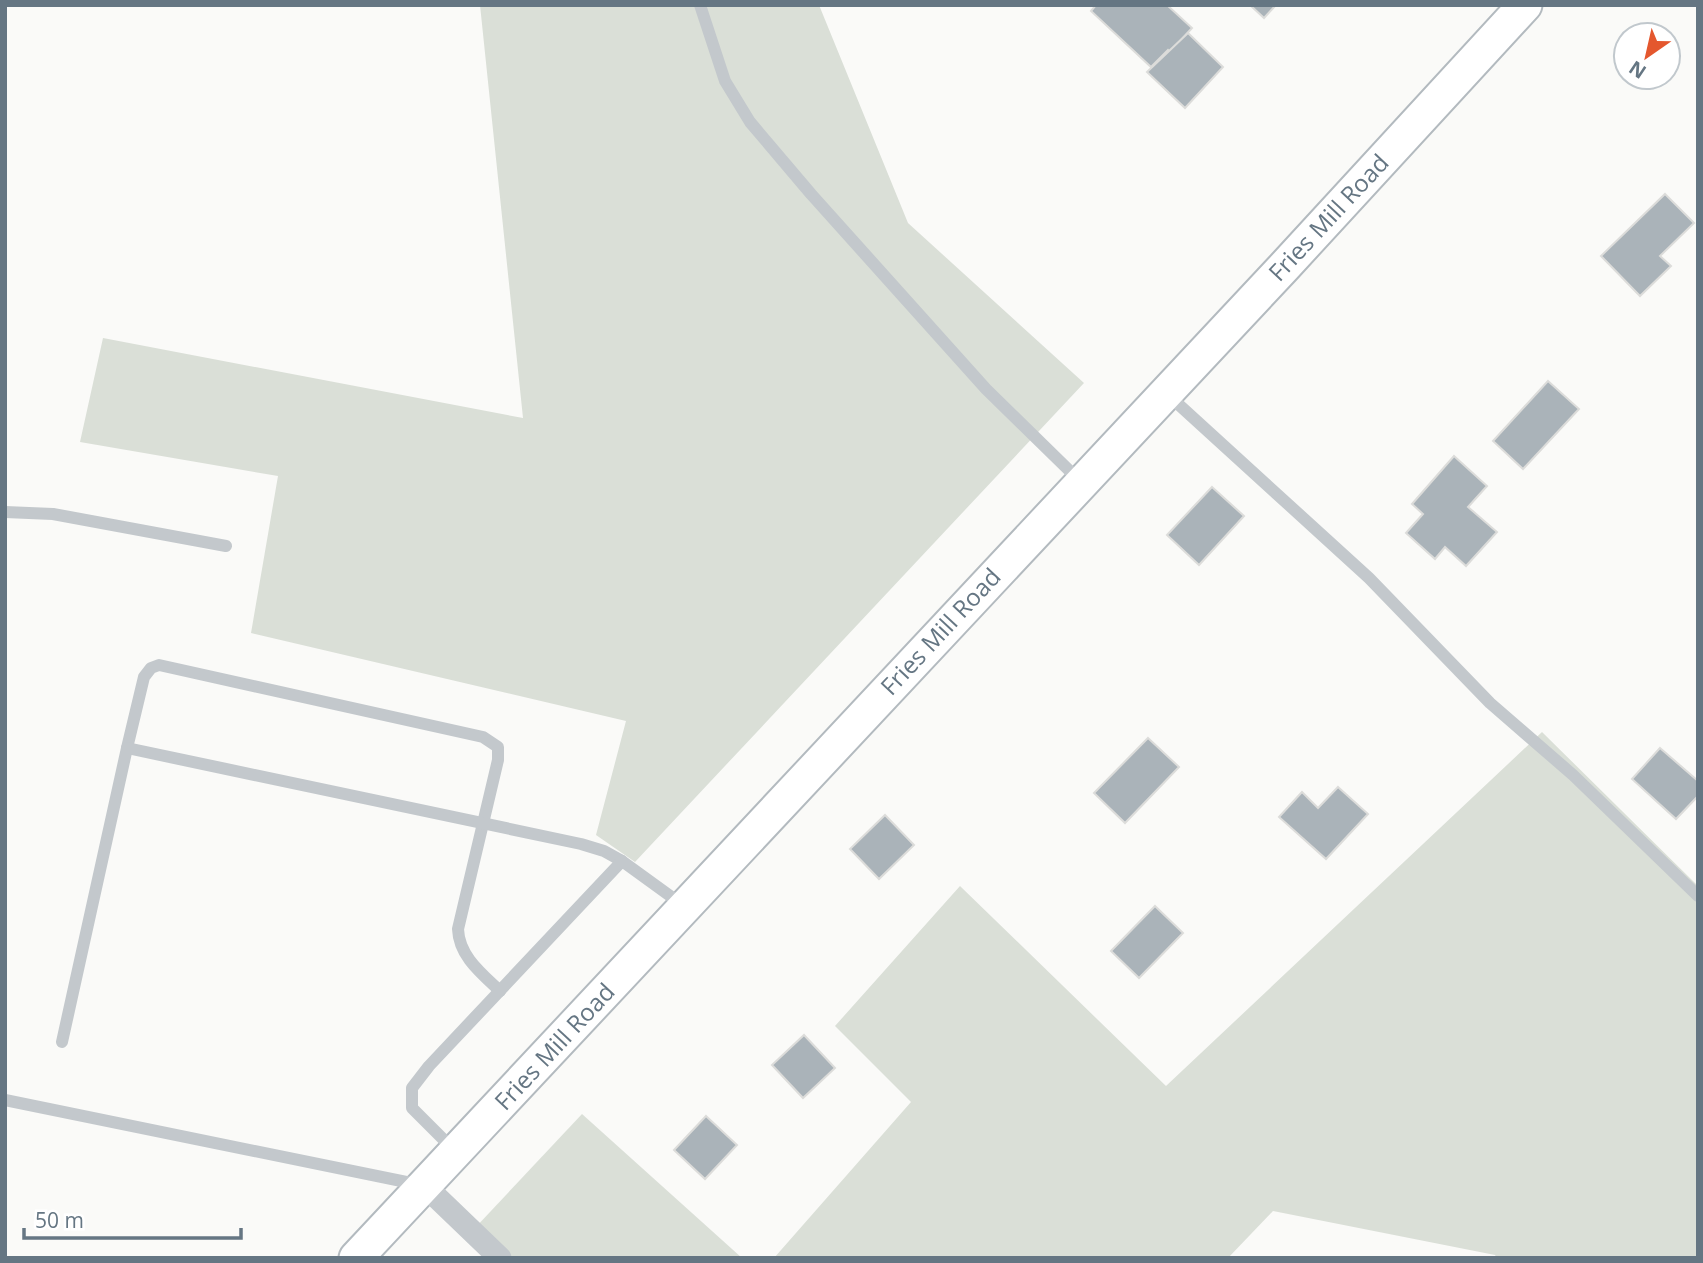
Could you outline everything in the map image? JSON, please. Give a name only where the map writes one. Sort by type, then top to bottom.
[{"type":"main road","name":"Fries Mill Road","points":[[356,1258],[686,908],[1525,5]]},
{"type":"street","points":[[425,1186],[500,1258]]},
{"type":"lane","points":[[700,5],[725,81],[750,122],[986,389],[1081,482]]},
{"type":"lane","points":[[1166,393],[1369,578],[1490,703],[1573,775],[1698,896]]},
{"type":"lane","points":[[5,512],[53,514],[226,546]]},
{"type":"lane","points":[[62,1042],[144,677],[151,668],[159,665],[483,737],[493,742],[498,747],[498,760],[461,912],[458,939],[467,958],[500,991]]},
{"type":"lane","points":[[127,748],[581,844],[604,851],[622,861],[686,908]]},
{"type":"lane","points":[[456,1152],[412,1108],[412,1088],[429,1066],[622,861]]},
{"type":"lane","points":[[5,1100],[425,1186]]},
{"type":"shaded area","points":[[480,5],[819,5],[908,223],[1084,383],[635,862],[596,835],[626,721],[251,633],[278,476],[80,442],[103,338],[523,418]]},
{"type":"shaded area","points":[[1542,732],[1698,886],[1698,1258],[1497,1258],[1495,1255],[1273,1211],[1228,1258],[774,1258],[911,1102],[835,1026],[960,886],[1166,1086]]},
{"type":"shaded area","points":[[582,1114],[742,1258],[505,1258],[474,1229]]},
{"type":"building","points":[[1096,5],[1167,5],[1192,28],[1170,52],[1168,50],[1151,67],[1091,11]]},
{"type":"building","points":[[1250,5],[1276,5],[1264,18]]},
{"type":"building","points":[[1188,33],[1223,67],[1185,108],[1147,72]]},
{"type":"building","points":[[1665,194],[1694,223],[1660,256],[1671,266],[1640,296],[1601,256]]},
{"type":"building","points":[[1548,381],[1579,409],[1523,469],[1493,441]]},
{"type":"building","points":[[1454,456],[1487,486],[1468,507],[1497,532],[1466,566],[1445,547],[1435,559],[1406,533],[1423,514],[1412,504]]},
{"type":"building","points":[[1212,487],[1244,516],[1199,565],[1167,535]]},
{"type":"building","points":[[1148,738],[1179,767],[1125,823],[1094,793]]},
{"type":"building","points":[[1660,748],[1698,781],[1698,796],[1676,819],[1632,779]]},
{"type":"building","points":[[1338,787],[1368,814],[1326,859],[1279,817],[1302,792],[1318,808]]},
{"type":"building","points":[[885,815],[914,845],[879,879],[850,849]]},
{"type":"building","points":[[1155,906],[1183,933],[1139,978],[1111,951]]},
{"type":"building","points":[[804,1035],[835,1068],[803,1098],[772,1065]]},
{"type":"building","points":[[706,1116],[737,1145],[705,1179],[674,1150]]}]
